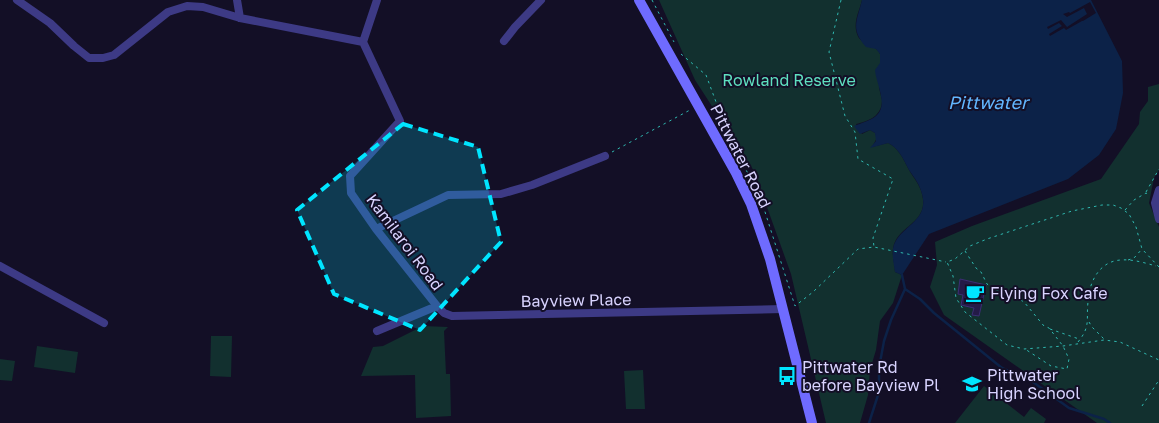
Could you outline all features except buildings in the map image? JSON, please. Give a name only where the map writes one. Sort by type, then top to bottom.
[{"type":"main road","name":"Pittwater Road","points":[[638,0],[699,106],[751,204],[770,259],[812,423]]},
{"type":"street","points":[[17,0],[50,23],[89,58],[103,58],[114,55],[168,12],[186,6],[202,7],[240,18],[363,42],[377,0]]},
{"type":"street","points":[[237,0],[240,18]]},
{"type":"street","points":[[504,41],[514,27],[541,0]]},
{"type":"street","name":"Kamilaroi Road","points":[[363,42],[400,121],[350,176],[351,193],[376,229],[436,306]]},
{"type":"street","points":[[376,229],[448,195],[501,194],[532,185],[605,156]]},
{"type":"street","points":[[1158,194],[1156,204],[1159,218]]},
{"type":"street","points":[[0,266],[104,323]]},
{"type":"street","points":[[377,331],[436,306]]},
{"type":"street","name":"Bayview Place","points":[[436,306],[444,313],[452,316],[783,309]]},
{"type":"path","points":[[841,0],[829,52],[845,116],[855,132],[858,159],[893,179],[872,238],[874,247]]},
{"type":"path","points":[[605,156],[699,106]]},
{"type":"path","points":[[1125,210],[1134,200],[1146,193],[1159,169]]},
{"type":"path","points":[[1146,193],[1158,194]]},
{"type":"path","points":[[795,306],[813,292],[858,249],[874,247],[947,262],[955,259],[970,246],[987,239],[1072,212],[1102,205],[1113,205],[1125,210],[1136,227],[1142,249],[1158,266]]},
{"type":"path","points":[[1076,344],[1088,321],[1088,301],[1095,276],[1108,262],[1134,258],[1142,249]]},
{"type":"path","points":[[965,250],[987,284],[994,290],[1012,295],[1024,302],[1044,326],[1080,339]]},
{"type":"path","points":[[1127,260],[1158,266]]},
{"type":"path","points":[[947,262],[953,276],[956,298],[965,312],[1007,345],[1024,349],[1104,340],[1120,342],[1159,360]]},
{"type":"path","points":[[1088,321],[1104,340]]},
{"type":"path","points":[[1024,349],[1051,366],[1067,369],[1068,359],[1063,346],[1049,328]]},
{"type":"path","points":[[1142,406],[1159,380]]},
{"type":"highlighted area","points":[[403,124],[478,147],[501,242],[420,330],[334,294],[297,210]]},
{"type":"green space","name":"Rowland Reserve","points":[[659,0],[862,0],[857,17],[856,30],[862,41],[875,48],[880,54],[879,85],[882,100],[880,110],[874,117],[856,124],[862,134],[870,130],[875,133],[877,138],[872,147],[888,143],[898,151],[920,187],[923,204],[917,218],[895,241],[893,255],[895,272],[902,275],[893,303],[880,321],[876,350],[870,370],[868,395],[860,423],[826,423],[791,274],[754,171],[695,80]]},
{"type":"green space","points":[[1159,84],[1159,170],[1154,178],[1149,203],[1159,227],[1159,423],[1097,423],[944,315],[930,287],[937,265],[935,242],[972,226],[1101,179],[1139,124],[1140,112],[1148,101],[1148,87]]},
{"type":"green space","points":[[423,326],[448,327],[444,331],[446,374],[450,374],[451,416],[416,418],[415,375],[361,376],[373,347],[383,346]]},
{"type":"green space","points":[[211,336],[232,336],[231,377],[210,376]]},
{"type":"green space","points":[[37,346],[78,352],[75,373],[34,367]]},
{"type":"green space","points":[[0,359],[15,361],[12,381],[0,380]]},
{"type":"green space","points":[[643,370],[645,409],[626,409],[624,371]]},
{"type":"green space","points":[[984,386],[1024,417],[1031,408],[1046,419],[1044,423],[955,423]]},
{"type":"water","name":"Pittwater","points":[[862,0],[1091,0],[1122,61],[1123,93],[1116,129],[1099,155],[1068,179],[929,234],[902,275],[895,272],[893,249],[900,235],[921,212],[923,204],[922,194],[903,158],[892,145],[888,143],[870,148],[876,141],[875,133],[870,130],[860,134],[854,126],[874,118],[880,111],[882,100],[875,70],[880,63],[880,54],[876,49],[866,47],[856,30]]},
{"type":"pier","points":[[1090,2],[1096,13],[1066,30],[1064,28],[1050,36],[1049,34],[1062,26],[1059,23],[1048,29],[1047,27],[1061,20],[1067,27],[1087,14],[1084,8],[1067,17],[1063,14],[1070,13]]},
{"type":"waterway","points":[[869,423],[879,392],[879,368],[884,341],[905,289],[902,275]]},
{"type":"waterway","points":[[905,289],[920,299],[934,313],[1002,368],[1033,382],[1069,408],[1104,419],[1110,423]]},
{"type":"place","name":"Flying Fox Cafe","points":[[975,293]]},
{"type":"place","name":"Pittwater Rd before Bayview Pl","points":[[787,376]]},
{"type":"place","name":"Pittwater High School","points":[[972,384]]}]
